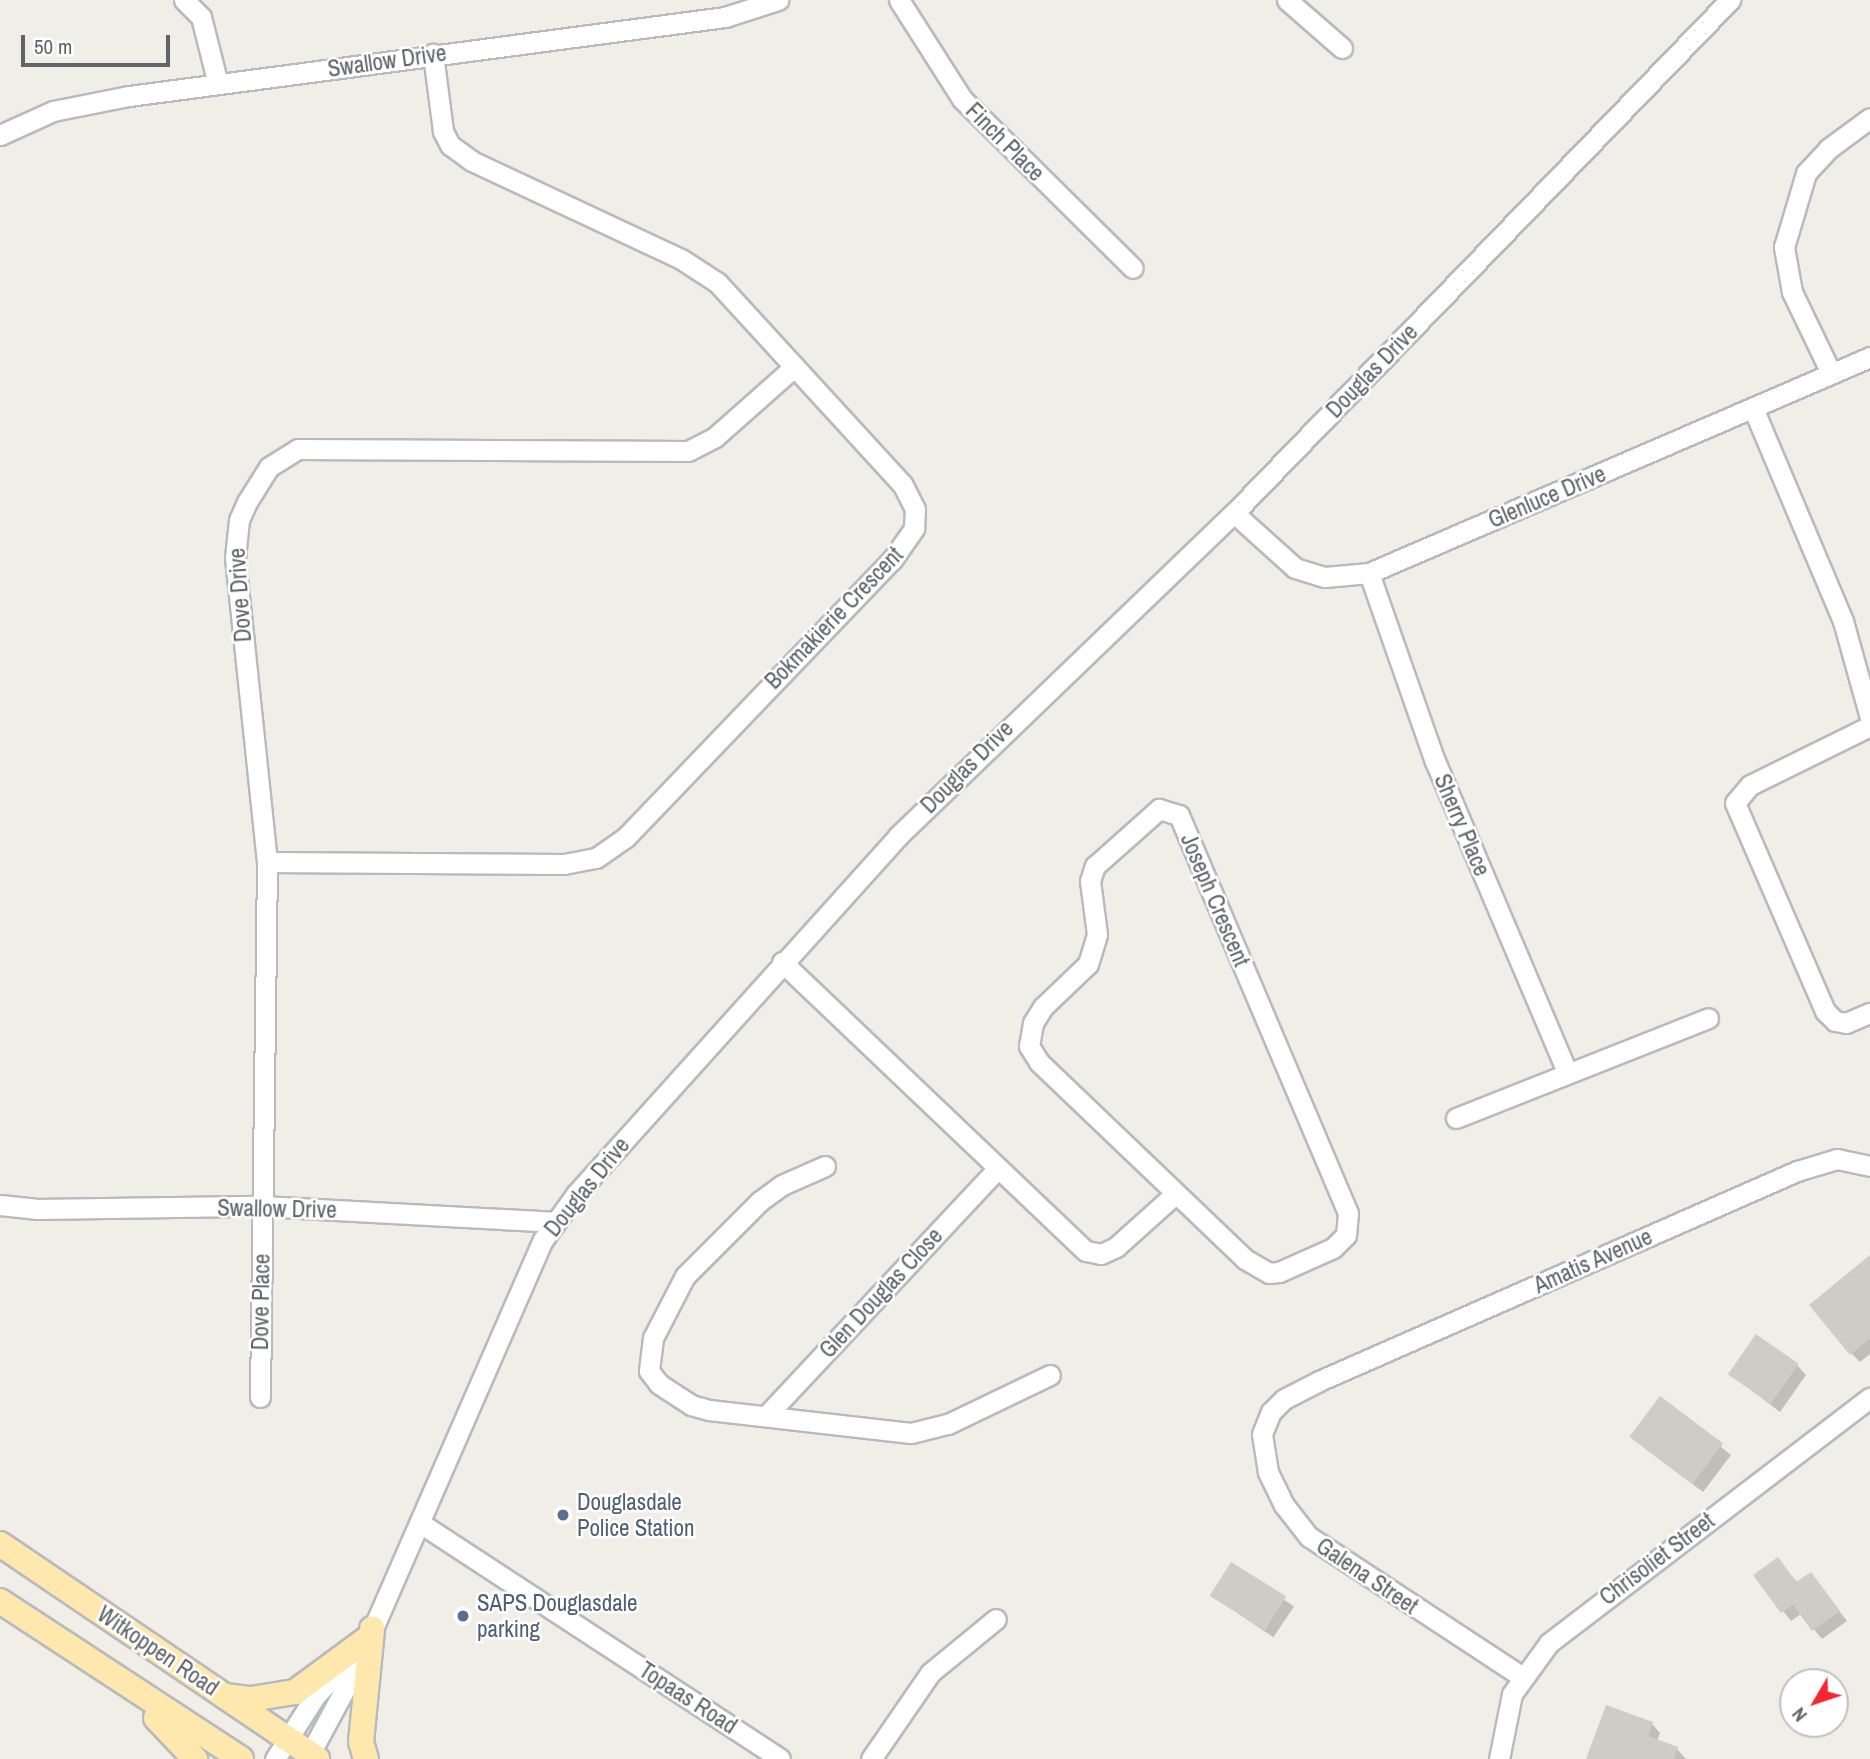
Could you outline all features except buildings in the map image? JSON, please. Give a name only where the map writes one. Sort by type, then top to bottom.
[{"type":"main road","name":"Witkoppen Road","points":[[0,1544],[224,1696],[281,1749],[312,1757]]},
{"type":"main road","name":"Witkoppen Road","points":[[0,1601],[240,1759]]},
{"type":"main road","points":[[224,1696],[251,1699],[295,1692],[367,1639]]},
{"type":"main road","points":[[366,1759],[361,1742],[367,1639]]},
{"type":"main road","points":[[101,1669],[195,1759]]},
{"type":"street","points":[[184,0],[201,17],[218,84]]},
{"type":"street","name":"Swallow Drive","points":[[0,135],[75,105],[433,54],[725,17],[778,0]]},
{"type":"street","name":"Finch Place","points":[[899,0],[962,99],[1133,268]]},
{"type":"street","points":[[1287,0],[1342,48]]},
{"type":"street","name":"Douglas Drive","points":[[312,1757],[554,1222],[782,962],[951,782],[1234,513],[1730,0]]},
{"type":"street","name":"Bokmakierie Crescent","points":[[267,862],[564,864],[596,858],[625,838],[892,560],[914,528],[915,509],[902,484],[793,367],[737,301],[693,265],[456,150],[443,131],[433,54]]},
{"type":"street","points":[[1831,373],[1790,285],[1784,247],[1806,173],[1828,149],[1870,118]]},
{"type":"street","name":"Glenluce Drive","points":[[1234,513],[1295,568],[1325,577],[1369,573],[1870,356]]},
{"type":"street","name":"Dove Drive","points":[[262,1206],[267,862],[235,558],[239,520],[269,467],[291,451],[311,448],[688,451],[715,437],[793,367]]},
{"type":"street","points":[[1753,408],[1843,621],[1870,718]]},
{"type":"street","name":"Sherry Place","points":[[1369,573],[1435,761],[1567,1072]]},
{"type":"street","points":[[1870,726],[1750,785],[1735,803],[1825,1011],[1839,1022],[1870,1013]]},
{"type":"street","name":"Joseph Crescent","points":[[1166,809],[1179,815],[1340,1189],[1349,1226],[1334,1248],[1292,1268],[1269,1273],[1245,1259],[1175,1194],[1039,1062],[1028,1040],[1043,1007],[1088,964],[1097,934],[1090,881],[1095,866],[1153,813],[1166,809]]},
{"type":"street","points":[[782,962],[997,1170],[1093,1253],[1116,1247],[1175,1194]]},
{"type":"street","points":[[1456,1118],[1708,1017]]},
{"type":"street","name":"Amatis Avenue","points":[[1319,1381],[1808,1166],[1837,1159],[1870,1167]]},
{"type":"street","points":[[825,1166],[782,1185],[722,1237],[685,1276],[653,1338],[649,1371],[669,1393],[709,1410],[921,1431],[957,1420],[1050,1375]]},
{"type":"street","name":"Glen Douglas Close","points":[[766,1416],[997,1170]]},
{"type":"street","name":"Swallow Drive","points":[[0,1205],[36,1209],[262,1206],[554,1222]]},
{"type":"street","name":"Dove Place","points":[[260,1397],[262,1206]]},
{"type":"street","name":"Galena Street","points":[[1319,1381],[1278,1404],[1262,1434],[1268,1472],[1284,1505],[1326,1551],[1521,1676]]},
{"type":"street","name":"Chrisoliet Street","points":[[1499,1759],[1505,1715],[1521,1676],[1563,1630],[1870,1398]]},
{"type":"street","name":"Topaas Road","points":[[420,1522],[780,1759]]},
{"type":"street","points":[[870,1759],[930,1673],[996,1619]]},
{"type":"street","name":"Douglas Drive","points":[[281,1749],[316,1695],[367,1639]]},
{"type":"place","name":"Douglasdale Police Station","points":[[563,1515]]},
{"type":"place","name":"SAPS Douglasdale parking","points":[[463,1616]]}]
